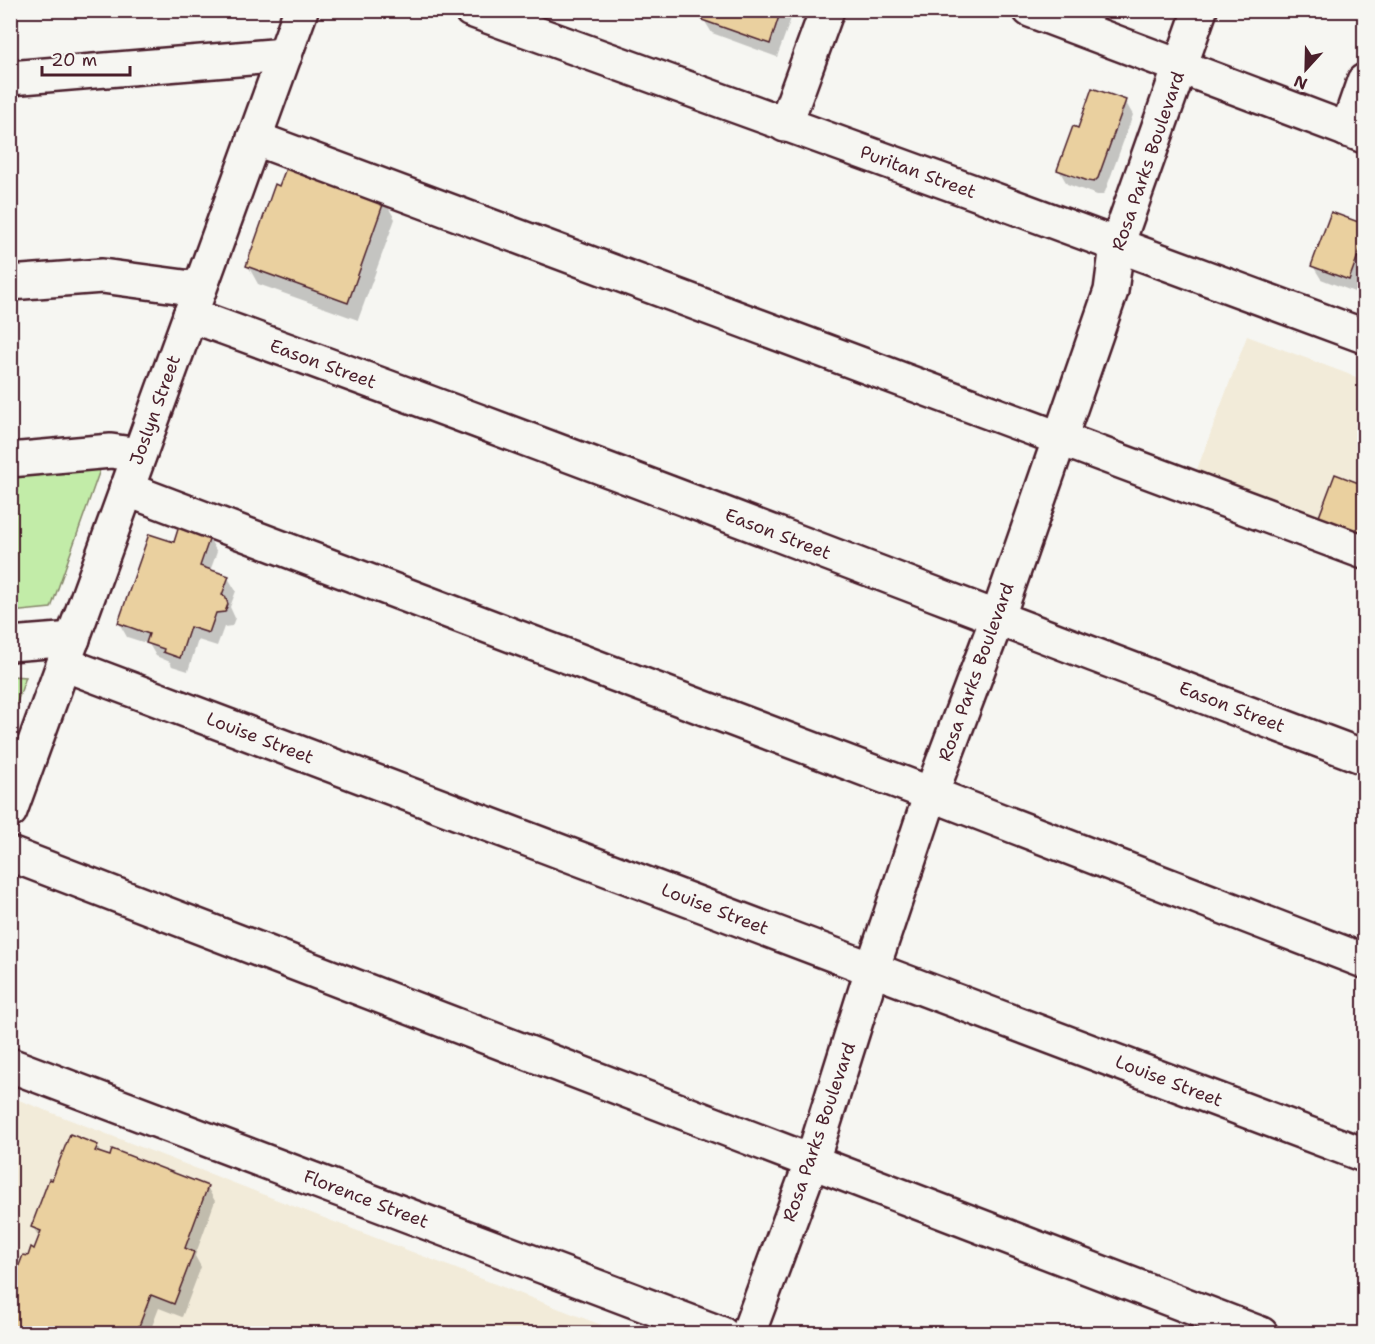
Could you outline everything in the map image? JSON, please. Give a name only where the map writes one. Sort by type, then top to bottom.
[{"type":"street","name":"Joslyn Street","points":[[10,811],[301,10]]},
{"type":"street","name":"Puritan Street","points":[[471,10],[1365,336]]},
{"type":"street","points":[[785,125],[827,10]]},
{"type":"street","points":[[1030,10],[1356,133],[1365,81]]},
{"type":"street","name":"Rosa Parks Boulevard","points":[[748,1334],[812,1161],[872,970],[931,794],[996,619],[1111,291],[1117,245],[1200,10]]},
{"type":"street","points":[[10,78],[285,55]]},
{"type":"street","points":[[255,138],[1365,552]]},
{"type":"street","name":"Eason Street","points":[[10,283],[102,276],[194,302],[996,619],[1365,757]]},
{"type":"street","points":[[10,460],[111,451],[139,455]]},
{"type":"street","points":[[126,489],[1365,961]]},
{"type":"street","name":"Louise Street","points":[[10,644],[69,651],[872,970],[1365,1155]]},
{"type":"street","points":[[10,854],[1261,1334]]},
{"type":"street","name":"Florence Street","points":[[10,1065],[722,1334]]},
{"type":"shaded area","points":[[1247,336],[1364,380],[1364,535],[1196,472]]},
{"type":"shaded area","points":[[11,1097],[622,1333],[11,1333]]},
{"type":"green space","points":[[101,467],[51,608],[11,612],[11,475]]},
{"type":"green space","points":[[10,676],[26,677],[11,719]]},
{"type":"building","points":[[706,10],[781,10],[770,44],[702,20]]},
{"type":"building","points":[[1092,88],[1126,100],[1098,178],[1094,182],[1057,170],[1073,126],[1078,128]]},
{"type":"building","points":[[288,163],[385,199],[348,303],[246,266],[275,184],[279,186]]},
{"type":"building","points":[[1331,212],[1364,224],[1364,239],[1349,280],[1311,266]]},
{"type":"building","points":[[1335,474],[1364,485],[1362,538],[1317,522]]},
{"type":"building","points":[[179,526],[210,537],[200,566],[229,576],[222,595],[225,596],[228,604],[225,612],[216,613],[209,633],[190,627],[180,658],[146,643],[149,634],[118,623],[149,534],[174,542]]},
{"type":"building","points":[[70,1134],[98,1145],[95,1151],[110,1156],[112,1149],[208,1186],[185,1248],[194,1252],[174,1304],[151,1295],[136,1334],[10,1334],[10,1308],[14,1298],[11,1297],[15,1288],[11,1286],[23,1255],[28,1256],[31,1247],[34,1249],[41,1231],[31,1227],[49,1179],[52,1180]]}]
